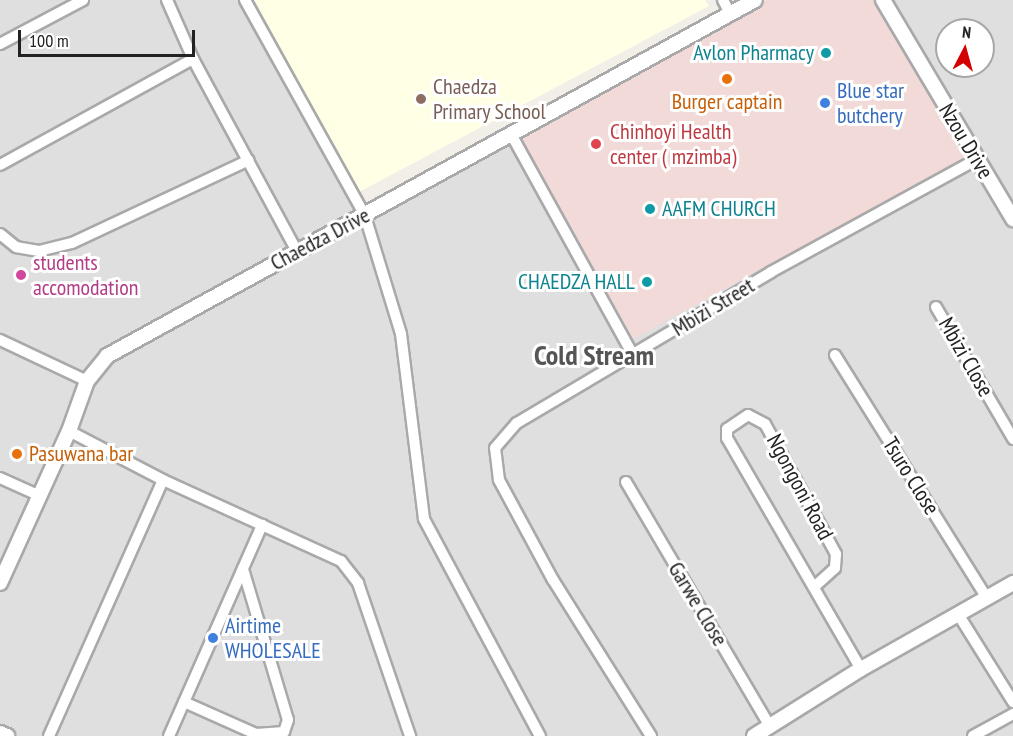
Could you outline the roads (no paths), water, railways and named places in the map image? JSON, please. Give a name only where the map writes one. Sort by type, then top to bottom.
[{"type":"street","points":[[0,44],[83,0]]},
{"type":"street","points":[[167,0],[193,59],[297,251]]},
{"type":"street","points":[[245,0],[365,216],[401,334],[424,519],[540,736]]},
{"type":"street","name":"Chaedza Drive","points":[[0,583],[69,431],[87,381],[107,356],[511,135],[727,6],[755,0]]},
{"type":"street","name":"Nzou Drive","points":[[884,0],[1013,219]]},
{"type":"street","points":[[0,165],[193,59]]},
{"type":"street","points":[[511,135],[633,355]]},
{"type":"street","name":"Mbizi Street","points":[[651,736],[553,580],[504,490],[499,480],[495,448],[517,423],[771,272],[977,159]]},
{"type":"street","points":[[0,234],[16,247],[39,251],[72,243],[249,160]]},
{"type":"street","name":"Mbizi Close","points":[[936,307],[1013,439]]},
{"type":"street","points":[[0,340],[87,381]]},
{"type":"street","name":"Tsuro Close","points":[[835,355],[987,597]]},
{"type":"street","name":"Ngongoni Road","points":[[814,587],[835,568],[836,554],[765,424],[748,416],[727,429],[727,438],[861,669]]},
{"type":"street","points":[[69,431],[164,480],[341,561],[358,582],[410,736]]},
{"type":"street","points":[[0,478],[40,496]]},
{"type":"street","points":[[49,736],[164,480]]},
{"type":"street","name":"Garwe Close","points":[[626,482],[770,726]]},
{"type":"street","points":[[169,736],[262,525]]},
{"type":"street","points":[[184,702],[256,734],[284,732],[288,720],[243,568]]},
{"type":"street","points":[[754,736],[861,669],[1013,583]]},
{"type":"street","points":[[958,614],[1013,702]]},
{"type":"street","points":[[973,736],[1013,714]]},
{"type":"street","points":[[0,733],[7,736]]},
{"type":"place","name":"Avlon Pharmacy","points":[[826,53]]},
{"type":"place","name":"Burger captain","points":[[727,79]]},
{"type":"place","name":"Chaedza Primary School","points":[[421,99]]},
{"type":"place","name":"Blue star butchery","points":[[825,103]]},
{"type":"place","name":"Chinhoyi Health center ( mzimba)","points":[[596,144]]},
{"type":"place","name":"AAFM CHURCH","points":[[650,209]]},
{"type":"place","name":"students accomodation","points":[[21,275]]},
{"type":"place","name":"CHAEDZA HALL","points":[[647,282]]},
{"type":"place","name":"Pasuwana bar","points":[[17,454]]},
{"type":"place","name":"Airtime WHOLESALE","points":[[213,638]]},
{"type":"district","name":"Cold Stream","points":[[594,355]]}]
